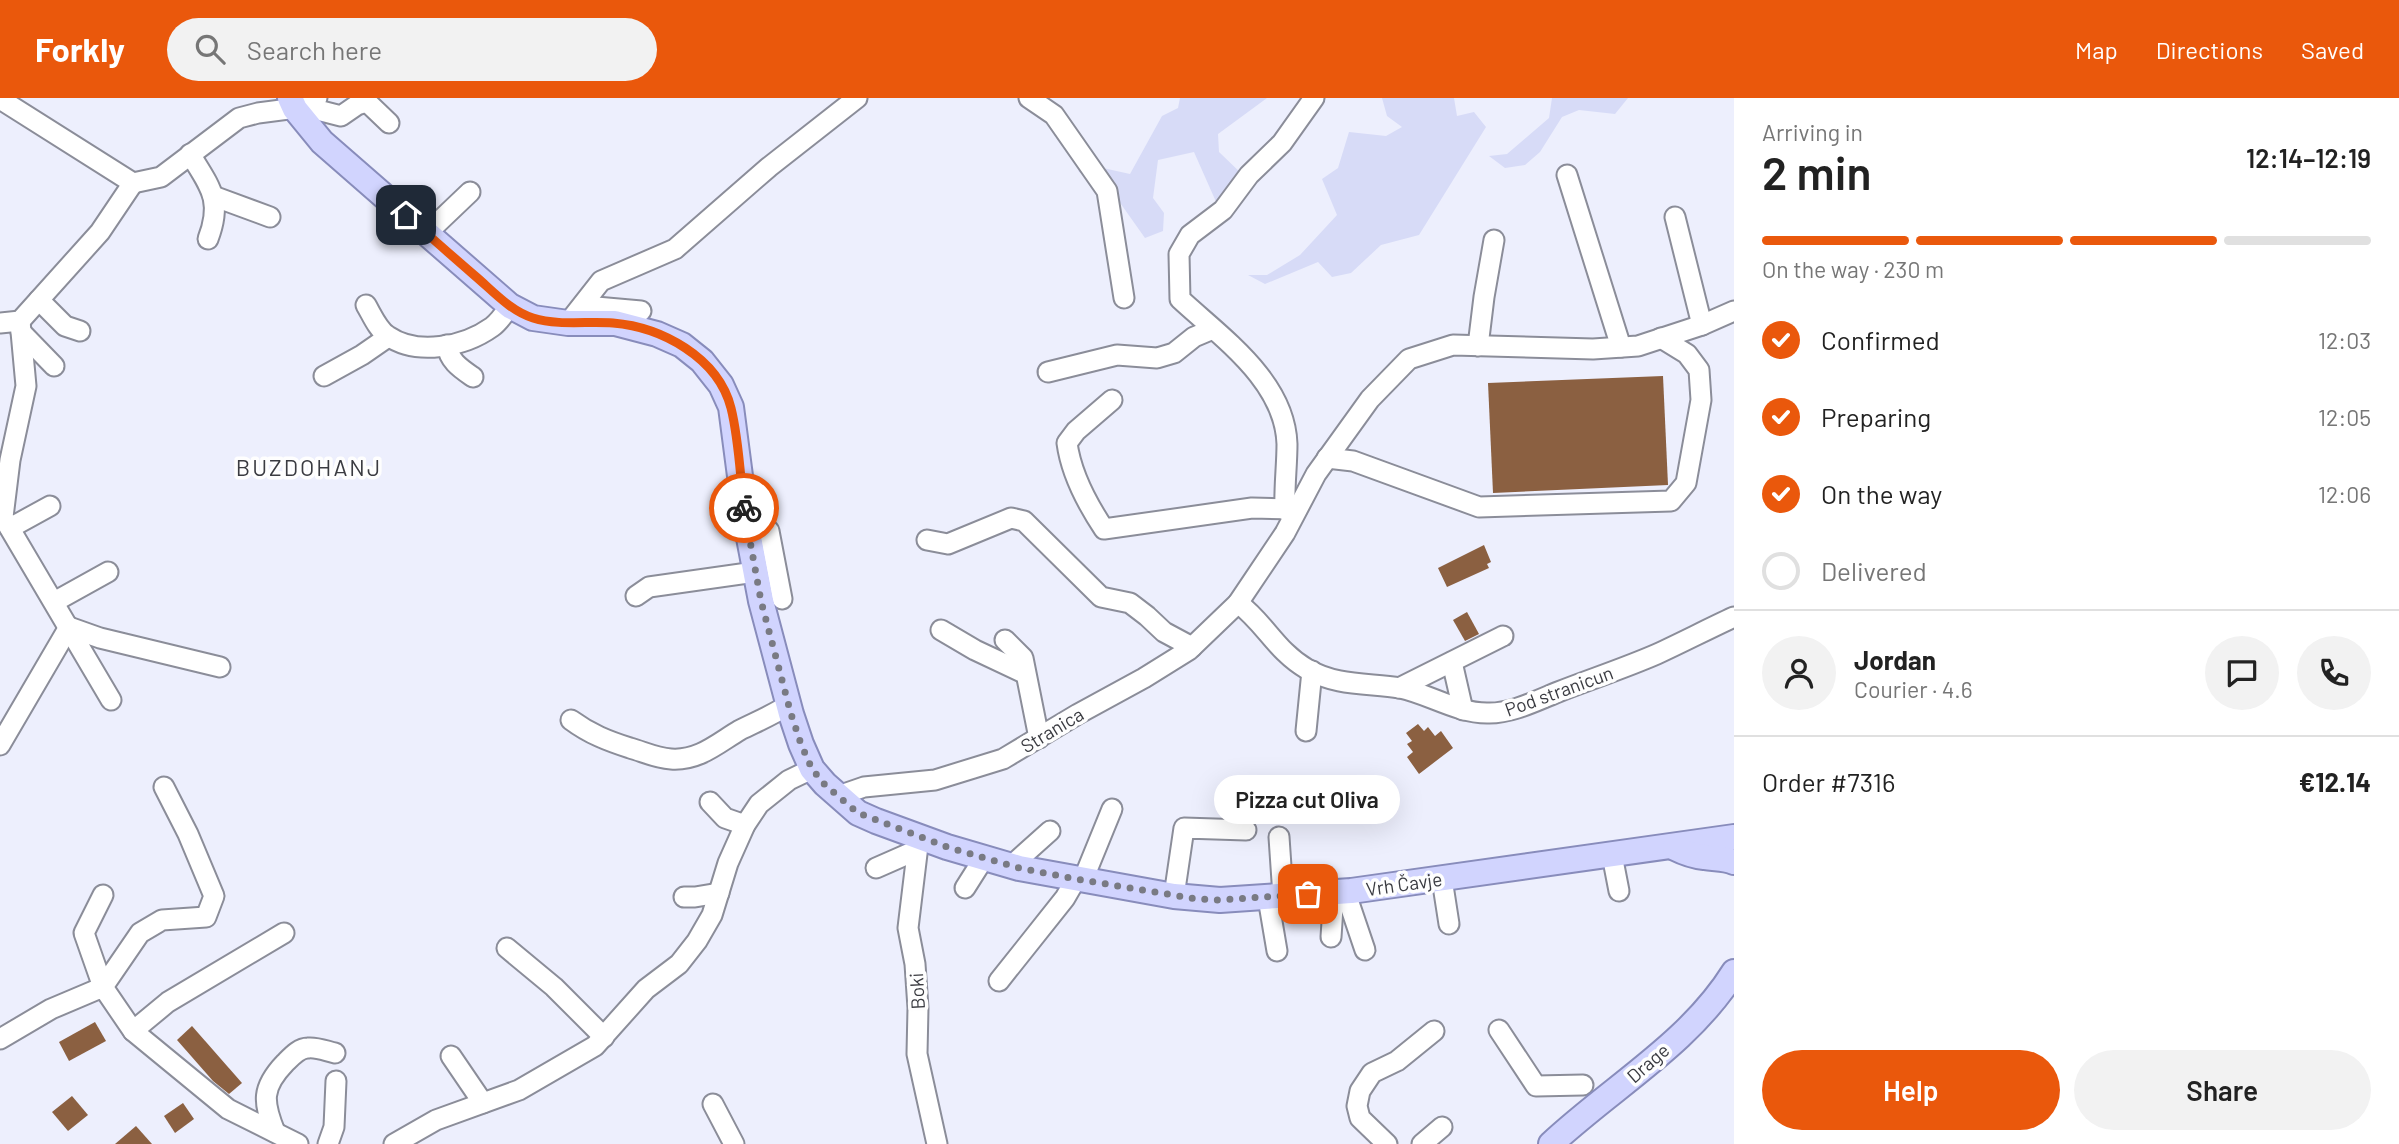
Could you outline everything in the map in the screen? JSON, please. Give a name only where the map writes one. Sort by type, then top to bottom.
[{"type":"main road","points":[[302,103],[322,142],[510,306],[533,318],[578,323],[615,323],[657,334],[682,345],[702,361],[721,386],[731,407],[755,572],[788,705],[812,769]]},
{"type":"main road","name":"Vrh Čavje","points":[[812,769],[858,813],[918,844],[1080,880],[1174,896],[1220,900],[1339,892],[1734,837]]},
{"type":"main road","points":[[1668,845],[1689,855],[1734,862]]},
{"type":"main road","name":"Drage","points":[[1551,1144],[1686,1030],[1720,994],[1734,972]]},
{"type":"street","points":[[578,323],[601,281],[675,249],[769,167],[857,98]]},
{"type":"street","points":[[1029,98],[1055,115],[1107,191],[1124,298]]},
{"type":"street","points":[[1112,400],[1076,431],[1067,443],[1076,475],[1104,529],[1252,508],[1291,509],[1287,443],[1280,408],[1258,375],[1226,339],[1180,299],[1179,254],[1190,235],[1223,210],[1249,175],[1282,143],[1314,98]]},
{"type":"street","points":[[0,99],[133,183]]},
{"type":"street","points":[[111,700],[4,517],[10,460],[26,386],[21,327],[39,300],[100,232],[133,183],[161,177],[239,118],[302,103],[341,116],[367,102],[389,123]]},
{"type":"street","points":[[190,154],[213,196],[216,220],[208,239]]},
{"type":"street","points":[[1567,175],[1621,347]]},
{"type":"street","points":[[427,233],[470,192]]},
{"type":"street","points":[[213,196],[270,217]]},
{"type":"street","points":[[1675,218],[1702,325]]},
{"type":"street","points":[[1478,346],[1494,240]]},
{"type":"street","points":[[39,300],[65,326],[80,331]]},
{"type":"street","points":[[366,305],[380,330],[388,337],[415,347],[447,345],[493,327],[510,306]]},
{"type":"street","points":[[578,323],[596,307],[642,312]]},
{"type":"street","name":"Stranica","points":[[838,796],[864,787],[935,780],[1003,759],[1144,678],[1192,647],[1238,603],[1285,533],[1291,509],[1370,399],[1409,359],[1453,345],[1593,349],[1638,346],[1702,325],[1734,311]]},
{"type":"street","points":[[0,323],[21,327],[54,366]]},
{"type":"street","points":[[1048,372],[1117,355],[1157,358],[1174,353],[1194,337],[1213,329]]},
{"type":"street","points":[[324,376],[388,337]]},
{"type":"street","points":[[1328,458],[1353,461],[1479,507],[1671,501],[1686,483],[1699,411],[1699,370],[1687,354],[1661,338]]},
{"type":"street","points":[[447,345],[449,356],[459,368],[473,377]]},
{"type":"street","points":[[10,528],[50,506]]},
{"type":"street","points":[[927,540],[948,544],[1011,518],[1024,520],[1101,597],[1130,603],[1164,632],[1192,647]]},
{"type":"street","points":[[747,528],[764,526],[769,531],[782,599]]},
{"type":"street","points":[[54,602],[108,572]]},
{"type":"street","points":[[636,596],[656,585],[755,572]]},
{"type":"street","name":"Pod stranicun","points":[[1238,603],[1251,612],[1286,655],[1329,679],[1399,688],[1484,713],[1497,713],[1524,705],[1656,654],[1734,617]]},
{"type":"street","points":[[69,627],[100,638],[220,667]]},
{"type":"street","points":[[0,745],[69,627]]},
{"type":"street","points":[[941,630],[975,650],[1024,673]]},
{"type":"street","points":[[1399,688],[1503,636]]},
{"type":"street","points":[[1005,640],[1023,658],[1039,738]]},
{"type":"street","points":[[1452,662],[1463,709]]},
{"type":"street","points":[[1306,731],[1312,671]]},
{"type":"street","points":[[571,720],[586,732],[611,743],[652,756],[690,758],[788,705]]},
{"type":"street","points":[[394,1144],[436,1120],[519,1090],[595,1046],[646,989],[679,964],[697,941],[712,915],[728,863],[745,825],[759,804],[789,780],[812,769]]},
{"type":"street","points":[[0,1039],[51,1009],[103,987],[140,933],[162,920],[206,917],[214,895],[164,787]]},
{"type":"street","points":[[710,802],[725,818],[745,825]]},
{"type":"street","points":[[999,981],[1080,880],[1112,808]]},
{"type":"street","points":[[1174,896],[1184,828],[1246,830]]},
{"type":"street","points":[[1011,866],[1050,831]]},
{"type":"street","points":[[1277,951],[1279,837]]},
{"type":"street","points":[[876,868],[918,844]]},
{"type":"street","name":"Boki","points":[[918,844],[908,928],[916,975],[917,1054],[937,1144]]},
{"type":"street","points":[[1612,855],[1619,891]]},
{"type":"street","points":[[965,888],[984,858]]},
{"type":"street","points":[[1442,879],[1449,924]]},
{"type":"street","points":[[1331,937],[1339,892]]},
{"type":"street","points":[[1339,892],[1365,950]]},
{"type":"street","points":[[684,897],[719,893]]},
{"type":"street","points":[[103,895],[84,933],[103,987],[134,1031],[228,1110],[298,1144]]},
{"type":"street","points":[[134,1031],[168,1002],[284,933]]},
{"type":"street","points":[[507,948],[554,987],[604,1037]]},
{"type":"street","points":[[1499,1030],[1536,1086],[1583,1085]]},
{"type":"street","points":[[1387,1144],[1360,1118],[1357,1106],[1360,1091],[1371,1073],[1397,1061],[1434,1031]]},
{"type":"street","points":[[275,1132],[267,1110],[266,1091],[273,1076],[299,1050],[317,1048],[335,1053]]},
{"type":"street","points":[[451,1056],[483,1103]]},
{"type":"street","points":[[328,1144],[334,1127],[336,1081]]},
{"type":"street","points":[[713,1104],[734,1144]]},
{"type":"street","points":[[1422,1144],[1442,1127]]},
{"type":"shaded area","points":[[1180,98],[1267,98],[1218,134],[1219,152],[1246,178],[1217,204],[1194,152],[1158,160],[1153,198],[1164,213],[1163,231],[1145,238],[1111,190],[1079,172],[1068,138],[1094,166],[1130,174],[1162,116],[1178,108]]},
{"type":"shaded area","points":[[1382,98],[1454,98],[1457,116],[1474,112],[1486,127],[1419,235],[1381,245],[1351,273],[1332,277],[1318,262],[1265,284],[1248,275],[1267,275],[1300,255],[1337,215],[1322,179],[1338,168],[1349,132],[1386,136],[1402,127],[1387,116]]},
{"type":"shaded area","points":[[1552,98],[1628,98],[1615,114],[1579,110],[1562,117],[1540,152],[1525,165],[1505,168],[1489,156],[1507,154],[1549,118]]},
{"type":"building","points":[[1663,376],[1668,485],[1493,493],[1488,383]]},
{"type":"building","points":[[1484,545],[1491,562],[1487,564],[1489,568],[1447,587],[1438,568]]},
{"type":"building","points":[[1467,612],[1479,634],[1465,641],[1453,620]]},
{"type":"building","points":[[1418,724],[1424,731],[1428,727],[1435,736],[1441,731],[1453,748],[1419,774],[1407,757],[1413,752],[1407,744],[1412,741],[1406,733]]},
{"type":"building","points":[[95,1022],[106,1041],[69,1061],[59,1042]]},
{"type":"building","points":[[192,1026],[242,1083],[229,1094],[213,1081],[177,1040]]},
{"type":"building","points":[[72,1096],[88,1115],[68,1131],[52,1112]]},
{"type":"building","points":[[183,1103],[194,1119],[175,1133],[164,1116]]},
{"type":"building","points":[[136,1126],[152,1144],[115,1144]]},
{"type":"way so far","points":[[744,508],[761,601],[801,744],[812,769],[825,785],[858,813],[947,847],[1019,868],[1076,879],[1197,899],[1268,898],[1308,894]]},
{"type":"place","name":"Pizza cut Oliva","points":[[1308,894]]},
{"type":"district","name":"BUZDOHANJ","points":[[309,468]]},
{"type":"route","points":[[406,215],[510,306],[533,318],[568,323],[615,323],[657,334],[682,345],[702,361],[721,386],[731,407],[744,508]]}]
